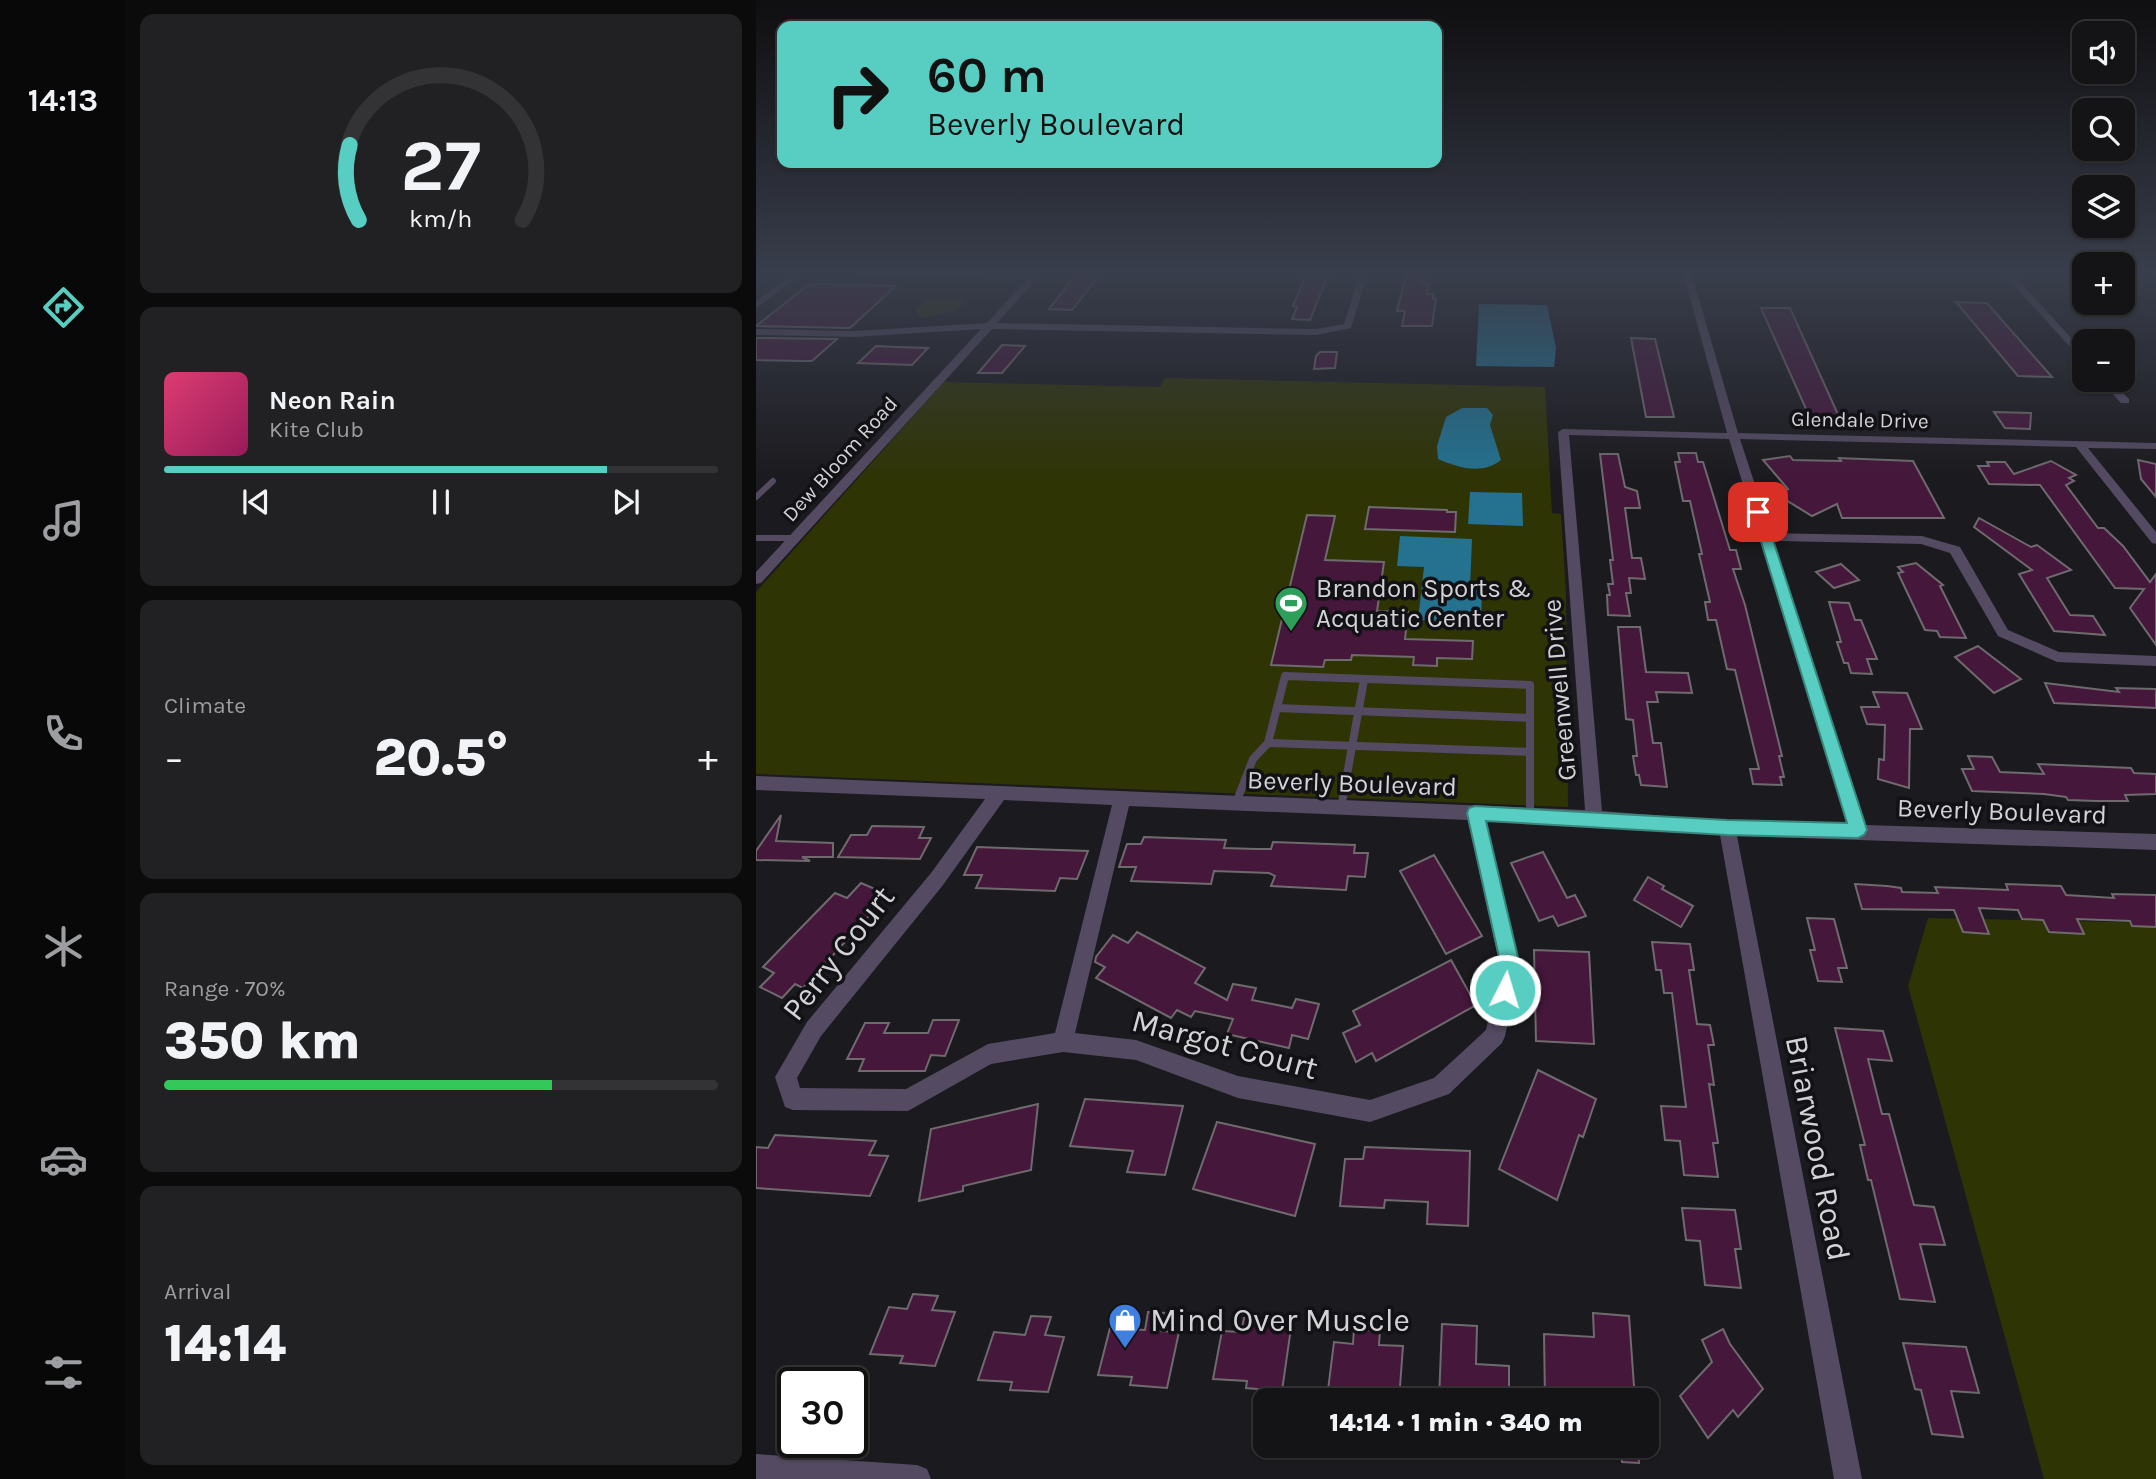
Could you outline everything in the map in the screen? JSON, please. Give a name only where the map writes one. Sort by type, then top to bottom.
[{"type":"street","name":"Dew Bloom Road","points":[[756,580],[975,341]]},
{"type":"street","points":[[1707,341],[1734,437],[1858,830]]},
{"type":"street","points":[[2116,392],[2125,401]]},
{"type":"street","name":"Glendale Drive","points":[[1563,432],[2156,446]]},
{"type":"street","name":"Greenwell Drive","points":[[1563,432],[1594,818]]},
{"type":"street","points":[[2078,443],[2156,540]]},
{"type":"street","points":[[1766,537],[1922,540],[1955,550],[2003,633],[2057,657],[2156,661]]},
{"type":"street","name":"Beverly Boulevard","points":[[756,783],[1530,815],[1727,828],[1858,830],[2156,842]]},
{"type":"street","name":"Perry Court","points":[[999,794],[937,879],[814,1029],[786,1077],[793,1099],[908,1100],[988,1054],[1063,1042]]},
{"type":"street","points":[[1063,1042],[1122,799]]},
{"type":"street","name":"Margot Court","points":[[1063,1042],[1136,1050],[1238,1087],[1370,1111],[1441,1086],[1495,1037],[1510,966],[1475,813]]},
{"type":"street","name":"Briarwood Road","points":[[1727,828],[1848,1479]]},
{"type":"street","points":[[756,1468],[917,1479]]},
{"type":"lane","points":[[756,497],[773,481]]},
{"type":"lane","points":[[756,538],[795,538]]},
{"type":"lane","points":[[1236,803],[1253,759],[1268,743],[1285,676],[1530,685],[1530,815]]},
{"type":"lane","points":[[1341,807],[1364,680]]},
{"type":"lane","points":[[1277,708],[1530,718]]},
{"type":"lane","points":[[1268,743],[1530,752]]},
{"type":"green space","name":"Brandon Sports & Acquatic Center","points":[[1165,378],[1545,387],[1552,513],[1561,514],[1566,592],[1568,807],[756,774],[756,592],[944,382],[1160,387]]},
{"type":"green space","points":[[1928,918],[2156,923],[2156,1479],[2044,1479],[1908,986]]},
{"type":"water","points":[[1477,341],[1555,341],[1554,367],[1476,366]]},
{"type":"water","points":[[1462,408],[1487,408],[1493,415],[1490,425],[1501,460],[1494,465],[1478,469],[1438,459],[1437,446],[1446,417]]},
{"type":"water","points":[[1470,492],[1522,493],[1523,526],[1468,524]]},
{"type":"water","points":[[1400,536],[1472,539],[1470,588],[1482,589],[1481,623],[1418,620],[1424,567],[1397,566]]},
{"type":"building","points":[[756,341],[835,341],[812,361],[756,360]]},
{"type":"building","points":[[1632,341],[1655,341],[1674,417],[1646,417]]},
{"type":"building","points":[[1776,341],[1805,341],[1840,419],[1810,418]]},
{"type":"building","points":[[1989,341],[2020,341],[2052,377],[2018,376]]},
{"type":"building","points":[[1002,345],[1025,346],[1002,373],[978,373]]},
{"type":"building","points":[[876,346],[928,348],[912,365],[858,363]]},
{"type":"building","points":[[1320,352],[1337,352],[1335,368],[1314,369],[1316,356]]},
{"type":"building","points":[[1994,412],[2031,413],[2030,429],[2005,428]]},
{"type":"building","points":[[1678,453],[1696,453],[1698,462],[1703,462],[1730,550],[1736,550],[1741,569],[1733,569],[1745,605],[1782,756],[1779,756],[1784,777],[1780,777],[1782,785],[1753,784],[1750,769],[1759,769],[1735,670],[1727,669],[1716,620],[1708,620],[1705,602],[1710,602],[1699,554],[1702,554],[1690,501],[1683,501],[1675,462],[1680,462]]},
{"type":"building","points":[[1600,454],[1618,454],[1625,487],[1637,491],[1640,508],[1625,508],[1632,558],[1641,558],[1645,579],[1629,578],[1631,593],[1626,593],[1630,616],[1608,615],[1608,584],[1613,584],[1610,560],[1613,560]]},
{"type":"building","points":[[1790,456],[1793,460],[1841,461],[1839,458],[1913,461],[1944,518],[1842,518],[1837,504],[1812,516],[1776,494],[1788,489],[1763,460]]},
{"type":"building","points":[[2138,460],[2156,464],[2156,497],[2141,479]]},
{"type":"building","points":[[2051,461],[2076,475],[2069,478],[2074,481],[2066,485],[2098,528],[2104,528],[2123,546],[2150,582],[2156,574],[2156,645],[2130,608],[2144,589],[2115,588],[2040,485],[1989,484],[1978,466],[1989,466],[1987,462],[2005,462],[2014,474]]},
{"type":"building","points":[[1369,507],[1456,512],[1455,532],[1365,529]]},
{"type":"building","points":[[1307,515],[1335,516],[1325,560],[1384,562],[1377,611],[1408,612],[1405,639],[1473,641],[1472,659],[1437,658],[1437,666],[1413,665],[1414,657],[1352,655],[1351,660],[1325,660],[1323,667],[1271,665]]},
{"type":"building","points":[[1979,518],[2031,547],[2037,545],[2071,570],[2047,578],[2070,615],[2093,616],[2105,635],[2054,631],[2019,574],[2032,570],[1974,527]]},
{"type":"building","points":[[1916,563],[1943,585],[1940,586],[1966,638],[1940,637],[1937,631],[1925,630],[1898,573],[1903,572],[1898,567]]},
{"type":"building","points":[[1841,564],[1859,580],[1834,588],[1816,572]]},
{"type":"building","points":[[1829,602],[1849,603],[1855,620],[1861,620],[1877,659],[1867,659],[1872,674],[1851,673],[1848,663],[1844,663],[1837,642],[1841,642]]},
{"type":"building","points":[[1618,627],[1640,627],[1646,672],[1688,673],[1692,693],[1656,692],[1658,702],[1647,702],[1653,743],[1661,743],[1667,787],[1641,785],[1639,775],[1636,775],[1633,720],[1626,719]]},
{"type":"building","points":[[1978,646],[2021,679],[1994,693],[1955,657]]},
{"type":"building","points":[[2045,683],[2119,692],[2116,688],[2156,689],[2156,708],[2054,703]]},
{"type":"building","points":[[1873,692],[1907,693],[1922,729],[1910,729],[1909,788],[1878,779],[1879,759],[1884,760],[1885,725],[1867,724],[1861,707],[1879,707]]},
{"type":"building","points":[[1968,756],[1992,757],[2000,772],[2044,774],[2038,764],[2131,768],[2134,773],[2156,774],[2156,794],[2125,795],[2128,801],[2096,801],[2068,800],[2066,797],[2044,794],[1972,791],[1962,769],[1974,769]]},
{"type":"building","points":[[781,815],[776,841],[833,843],[833,857],[802,857],[810,861],[756,860],[756,851]]},
{"type":"building","points":[[872,826],[924,827],[919,838],[931,838],[920,859],[838,857],[851,835],[867,835]]},
{"type":"building","points":[[1144,837],[1226,840],[1224,848],[1271,849],[1273,842],[1355,845],[1354,853],[1368,853],[1365,877],[1348,876],[1346,890],[1271,886],[1275,876],[1269,873],[1214,871],[1211,884],[1131,881],[1136,867],[1119,867],[1127,844],[1141,844]]},
{"type":"building","points":[[977,847],[1088,851],[1077,879],[1060,878],[1055,891],[976,888],[982,875],[964,875]]},
{"type":"building","points":[[1543,852],[1567,898],[1575,895],[1586,916],[1558,926],[1553,916],[1539,921],[1511,863]]},
{"type":"building","points":[[1434,855],[1482,936],[1446,954],[1400,871]]},
{"type":"building","points":[[1648,877],[1664,886],[1662,889],[1693,906],[1681,927],[1634,900]]},
{"type":"building","points":[[861,883],[882,892],[870,904],[877,907],[803,988],[795,984],[782,998],[760,987],[774,973],[763,967],[790,939],[835,893],[847,898]]},
{"type":"building","points":[[1855,884],[1901,888],[1902,892],[1938,893],[1935,887],[2008,890],[2006,884],[2061,886],[2066,895],[2114,898],[2112,894],[2156,895],[2156,927],[2132,926],[2130,921],[2077,919],[2084,934],[2049,932],[2043,920],[2022,919],[2018,910],[1979,908],[1989,934],[1963,932],[1954,910],[1862,909]]},
{"type":"building","points":[[1807,918],[1834,919],[1847,968],[1838,968],[1842,982],[1818,981],[1810,950],[1815,950]]},
{"type":"building","points":[[1137,932],[1205,968],[1195,983],[1227,1000],[1233,984],[1256,988],[1252,1000],[1292,1008],[1296,999],[1319,1004],[1308,1039],[1292,1035],[1289,1048],[1227,1034],[1233,1019],[1195,1011],[1191,1017],[1177,1010],[1171,1018],[1096,978],[1105,967],[1095,962],[1096,957],[1113,935],[1128,943]]},
{"type":"building","points":[[1652,942],[1690,944],[1694,970],[1689,970],[1697,1024],[1710,1025],[1714,1045],[1708,1045],[1714,1085],[1709,1084],[1718,1143],[1713,1143],[1718,1177],[1684,1175],[1680,1141],[1665,1140],[1661,1106],[1686,1107],[1672,993],[1664,993],[1661,970],[1656,970]]},
{"type":"building","points":[[1534,950],[1589,952],[1594,1044],[1536,1041]]},
{"type":"building","points":[[1451,960],[1476,1005],[1376,1061],[1372,1053],[1356,1062],[1343,1033],[1360,1025],[1353,1011]]},
{"type":"building","points":[[933,1020],[959,1020],[945,1056],[931,1055],[925,1071],[859,1071],[864,1059],[847,1059],[865,1023],[889,1023],[884,1033],[928,1033]]},
{"type":"building","points":[[1835,1028],[1883,1031],[1892,1061],[1868,1059],[1882,1114],[1889,1114],[1914,1205],[1934,1207],[1945,1245],[1920,1244],[1935,1302],[1900,1299],[1871,1180],[1868,1180],[1860,1145],[1865,1145]]},
{"type":"building","points":[[1538,1070],[1596,1099],[1583,1137],[1579,1135],[1557,1200],[1499,1169]]},
{"type":"building","points":[[1085,1099],[1183,1106],[1165,1175],[1127,1172],[1133,1151],[1070,1146]]},
{"type":"building","points":[[1038,1104],[1031,1170],[963,1186],[963,1191],[919,1201],[931,1129]]},
{"type":"building","points":[[1217,1122],[1315,1144],[1295,1216],[1193,1189]]},
{"type":"building","points":[[775,1135],[876,1141],[869,1155],[888,1156],[870,1196],[756,1188],[756,1147],[768,1148]]},
{"type":"building","points":[[1365,1147],[1470,1151],[1468,1226],[1427,1224],[1428,1202],[1385,1200],[1384,1208],[1340,1206],[1345,1159],[1363,1159]]},
{"type":"building","points":[[1682,1208],[1735,1210],[1741,1249],[1735,1249],[1741,1288],[1705,1285],[1700,1241],[1686,1240]]},
{"type":"building","points":[[913,1294],[938,1296],[932,1310],[955,1312],[935,1366],[900,1363],[903,1356],[870,1354],[889,1307],[907,1309]]},
{"type":"building","points":[[1148,1312],[1166,1313],[1161,1331],[1179,1332],[1167,1388],[1130,1385],[1132,1377],[1098,1375],[1110,1328],[1145,1330]]},
{"type":"building","points":[[1593,1313],[1629,1316],[1634,1388],[1545,1388],[1544,1334],[1594,1337]]},
{"type":"building","points":[[1031,1316],[1051,1317],[1045,1335],[1064,1337],[1048,1392],[1010,1390],[1012,1382],[978,1380],[994,1332],[1025,1335]]},
{"type":"building","points":[[1244,1318],[1292,1321],[1282,1388],[1246,1388],[1247,1381],[1213,1379],[1222,1331],[1241,1332]]},
{"type":"building","points":[[1442,1324],[1477,1326],[1476,1364],[1509,1366],[1509,1388],[1439,1388]]},
{"type":"building","points":[[1354,1329],[1380,1331],[1379,1345],[1403,1346],[1400,1388],[1328,1388],[1334,1342],[1353,1344]]},
{"type":"building","points":[[1723,1329],[1730,1344],[1763,1389],[1738,1417],[1733,1410],[1708,1438],[1680,1396],[1712,1362],[1702,1340]]},
{"type":"building","points":[[1903,1343],[1966,1347],[1979,1393],[1951,1391],[1963,1437],[1932,1434],[1921,1390],[1915,1389]]},
{"type":"building","points":[[1622,1458],[1639,1458],[1639,1463],[1622,1462]]},
{"type":"place","name":"Brandon Sports & Acquatic Center","points":[[1291,633]]},
{"type":"place","name":"Mind Over Muscle","points":[[1125,1350]]},
{"type":"route","points":[[1505,990],[1510,966],[1475,813],[1727,828],[1858,830],[1758,512]]}]
